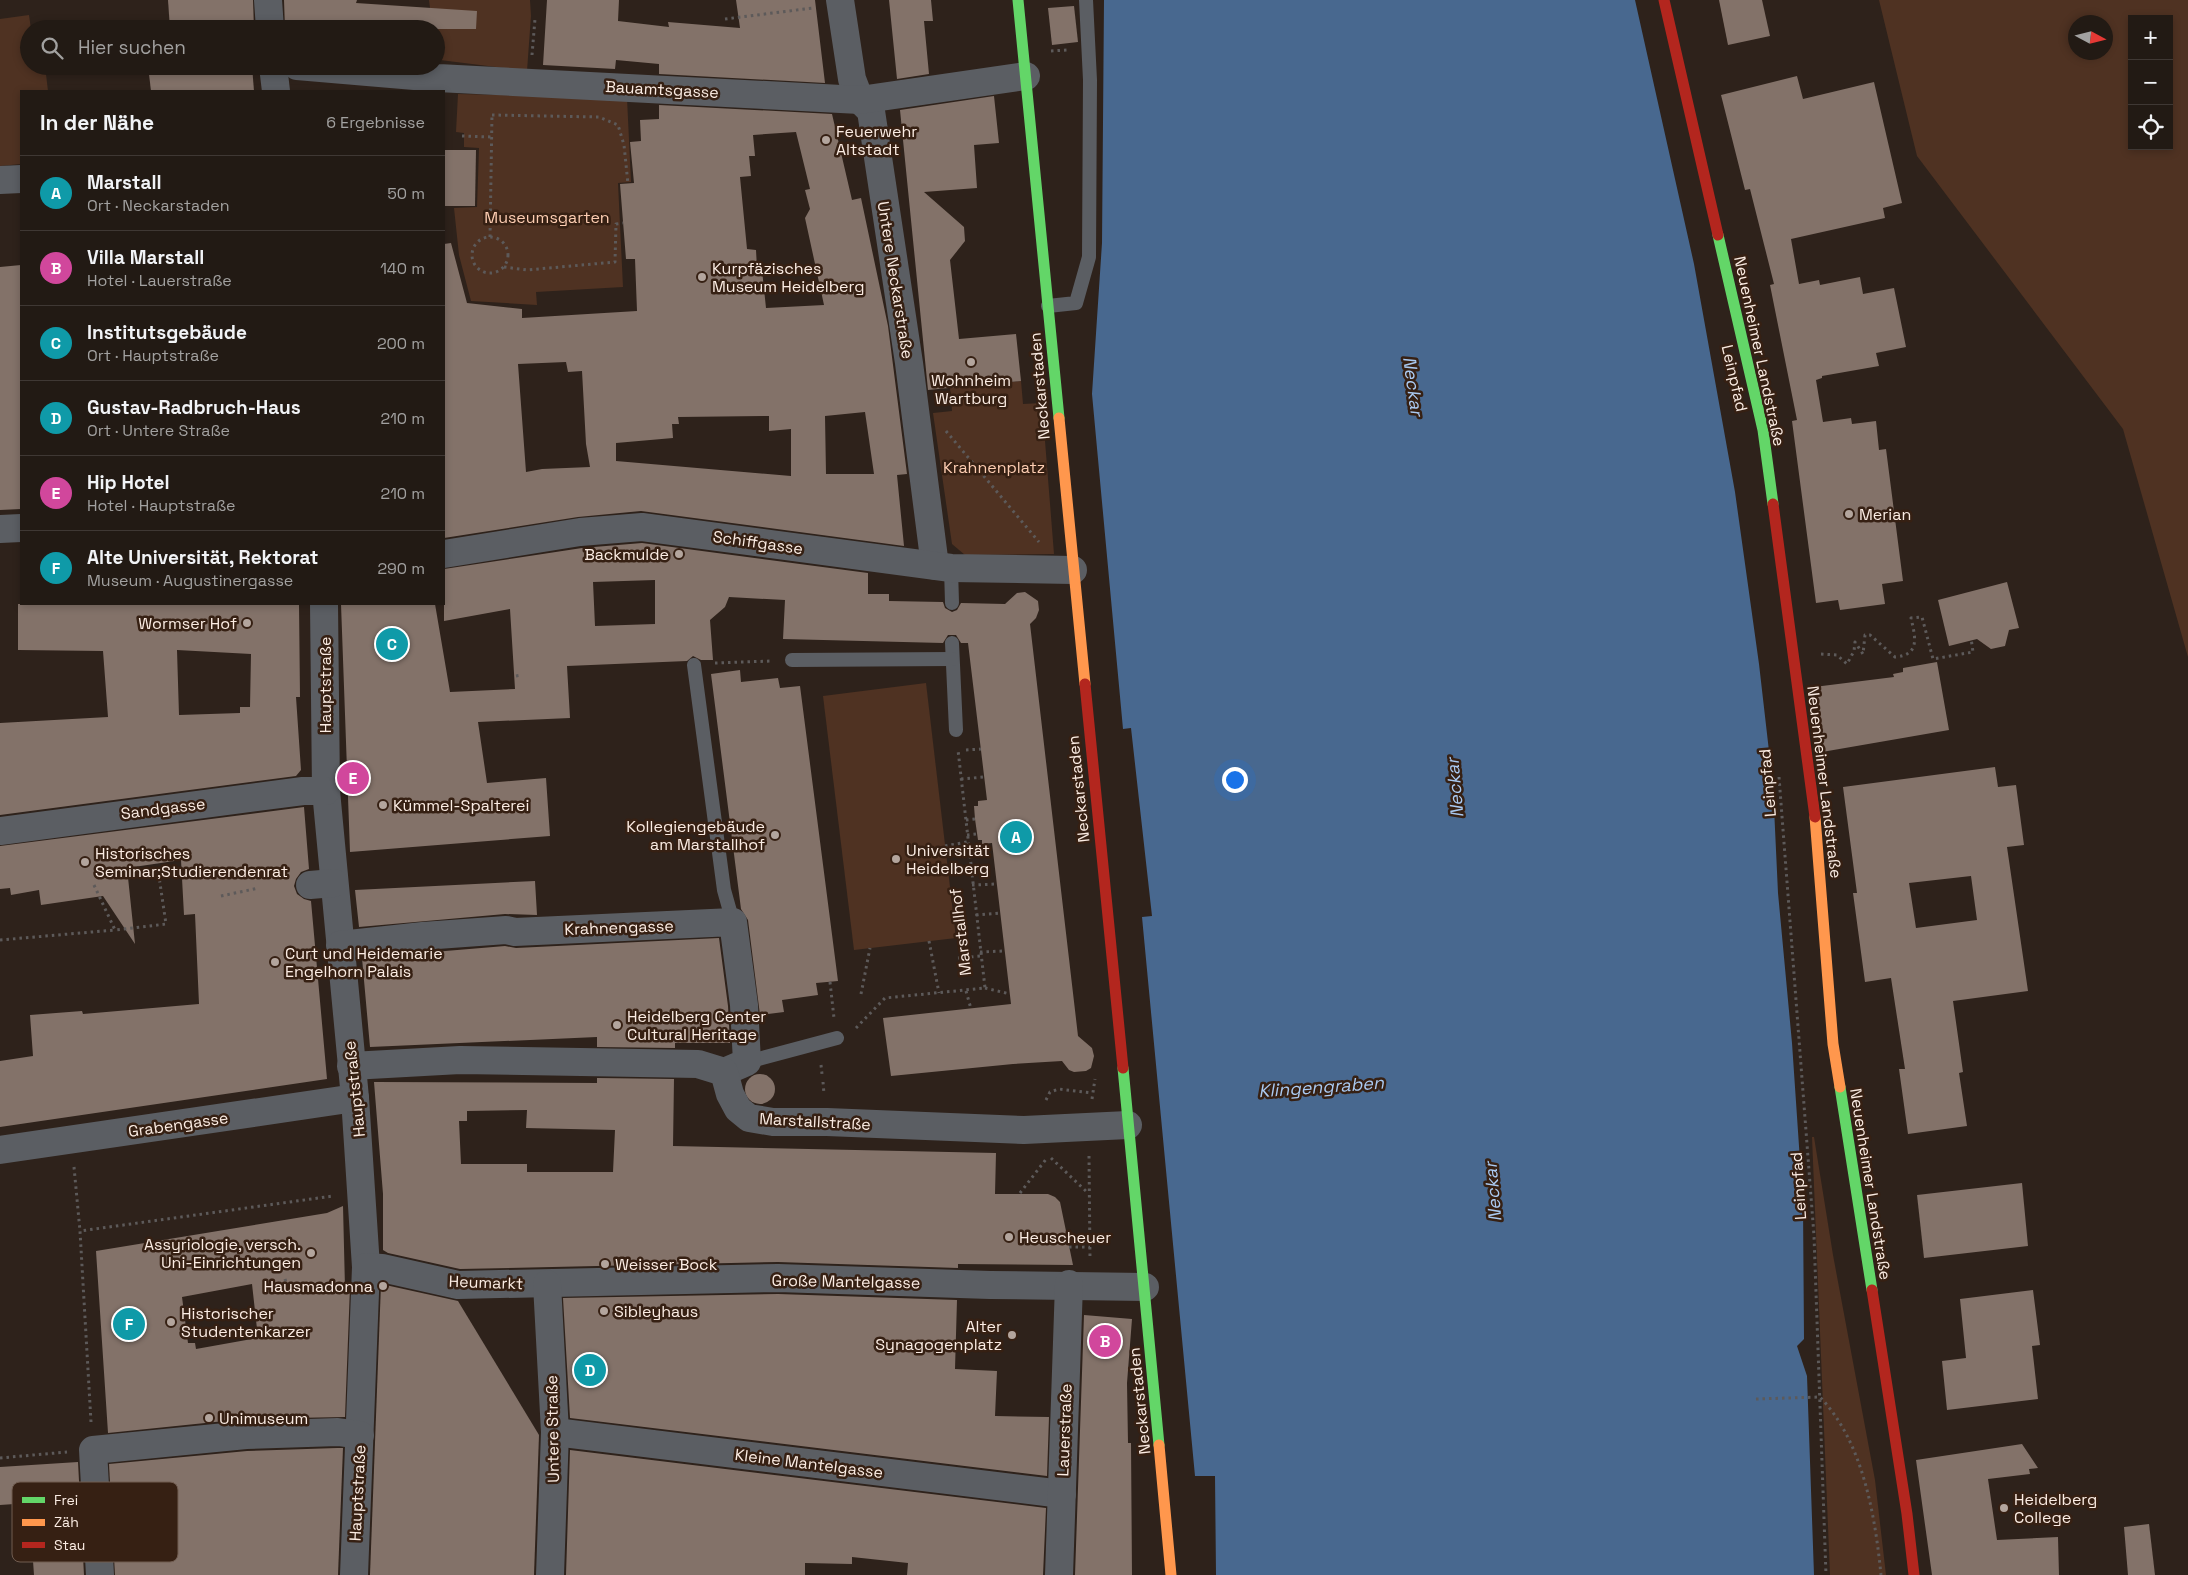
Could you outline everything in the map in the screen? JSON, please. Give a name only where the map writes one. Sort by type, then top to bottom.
[{"type":"main road","name":"Neckarstaden","points":[[1018,0],[1171,1575]]},
{"type":"main road","name":"Neuenheimer Landstraße","points":[[1664,0],[1763,430],[1816,822],[1834,1044],[1880,1353],[1906,1505],[1914,1575]]},
{"type":"street","points":[[268,0],[269,20]]},
{"type":"street","name":"Untere Neckarstraße","points":[[840,3],[852,79],[860,100],[871,111],[916,419],[943,567]]},
{"type":"street","points":[[274,75],[276,90]]},
{"type":"street","name":"Bauamtsgasse","points":[[403,75],[860,100],[1026,76]]},
{"type":"street","points":[[0,180],[20,179]]},
{"type":"street","name":"Schiffgasse","points":[[445,554],[580,532],[642,527],[943,567],[1073,570]]},
{"type":"street","name":"Hauptstraße","points":[[324,605],[335,683],[326,790],[322,884],[340,945],[364,1204],[366,1267],[354,1575]]},
{"type":"street","name":"Sandgasse","points":[[0,831],[160,808],[326,790]]},
{"type":"street","points":[[351,1066],[460,1060],[698,1064],[735,1067],[744,1005],[733,922]]},
{"type":"street","name":"Krahnengasse","points":[[340,945],[506,930],[515,932],[733,922]]},
{"type":"street","name":"Marstallstraße","points":[[735,1067],[730,1094],[738,1109],[749,1118],[773,1122],[827,1122],[1024,1130],[1128,1126]]},
{"type":"street","name":"Grabengasse","points":[[0,1150],[355,1098]]},
{"type":"street","name":"Heumarkt","points":[[366,1267],[382,1268],[458,1284],[547,1284]]},
{"type":"street","name":"Große Mantelgasse","points":[[547,1284],[778,1278],[990,1285],[1144,1286]]},
{"type":"street","name":"Untere Straße","points":[[547,1284],[555,1432],[550,1575]]},
{"type":"street","name":"Lauerstraße","points":[[1059,1575],[1062,1494],[1072,1374],[1068,1316],[1080,1285]]},
{"type":"street","points":[[95,1482],[93,1450],[246,1435],[338,1432],[360,1435]]},
{"type":"street","name":"Kleine Mantelgasse","points":[[555,1432],[1062,1494]]},
{"type":"street","points":[[99,1562],[100,1575]]},
{"type":"lane","points":[[1048,306],[1076,303],[1089,257],[1090,80],[1086,0]]},
{"type":"lane","points":[[943,567],[952,603]]},
{"type":"lane","points":[[952,643],[956,730]]},
{"type":"lane","points":[[792,660],[952,659]]},
{"type":"lane","points":[[694,665],[724,890],[733,922]]},
{"type":"lane","points":[[735,1067],[837,1038]]},
{"type":"path","points":[[725,19],[840,3]]},
{"type":"path","points":[[533,43],[535,19]]},
{"type":"path","points":[[490,237],[492,110]]},
{"type":"path","points":[[492,115],[599,117],[618,125],[624,145],[628,184]]},
{"type":"path","points":[[462,136],[492,137]]},
{"type":"path","points":[[504,267],[527,270],[615,262],[616,224],[623,223]]},
{"type":"path","points":[[490,237],[500,240],[507,247],[509,258],[504,267],[495,273],[481,271],[474,264],[472,253],[474,246],[482,239],[490,237]]},
{"type":"path","points":[[916,419],[941,425],[954,440],[1043,547],[1043,570]]},
{"type":"path","points":[[1817,654],[1837,655],[1847,664],[1855,642],[1862,654],[1865,635],[1870,635],[1895,657],[1904,656],[1911,651],[1916,642],[1911,618],[1922,617],[1933,658],[1973,652],[1971,638]]},
{"type":"path","points":[[694,665],[792,660]]},
{"type":"path","points":[[516,676],[522,675]]},
{"type":"path","name":"Marstallhof","points":[[837,1038],[848,1036],[885,998],[984,988],[958,745]]},
{"type":"path","points":[[958,750],[981,749]]},
{"type":"path","name":"Leinpfad","points":[[1778,768],[1814,1226],[1826,1575]]},
{"type":"path","points":[[961,779],[984,777]]},
{"type":"path","points":[[966,820],[975,819]]},
{"type":"path","points":[[967,835],[978,834]]},
{"type":"path","points":[[945,846],[968,842]]},
{"type":"path","points":[[969,857],[993,855]]},
{"type":"path","points":[[0,940],[166,924],[157,863]]},
{"type":"path","points":[[972,885],[997,884]]},
{"type":"path","points":[[94,885],[115,930]]},
{"type":"path","points":[[221,896],[259,888]]},
{"type":"path","points":[[976,915],[1000,913]]},
{"type":"path","points":[[929,941],[939,993]]},
{"type":"path","points":[[861,994],[870,948]]},
{"type":"path","points":[[958,958],[1004,950]]},
{"type":"path","points":[[830,982],[837,1038]]},
{"type":"path","points":[[984,988],[1010,994]]},
{"type":"path","points":[[966,991],[971,1009]]},
{"type":"path","points":[[1080,1285],[1090,1247],[1088,1194],[1090,1128]]},
{"type":"path","points":[[0,1458],[93,1450],[80,1231],[72,1140]]},
{"type":"path","points":[[1020,1193],[1049,1156],[1088,1194]]},
{"type":"path","points":[[80,1231],[341,1195]]},
{"type":"path","points":[[1070,1247],[1090,1247]]},
{"type":"path","points":[[285,1279],[287,1286]]},
{"type":"path","points":[[1756,1399],[1820,1397],[1839,1421],[1850,1442],[1859,1466],[1873,1521],[1881,1575]]},
{"type":"green space","points":[[429,0],[530,0],[531,16],[527,71],[445,61],[445,20],[437,20],[436,9],[430,8]]},
{"type":"green space","points":[[1879,0],[2188,0],[2188,657],[2123,429],[1917,156]]},
{"type":"green space","points":[[29,15],[30,20],[20,20],[20,75],[46,75],[48,90],[20,90],[20,164],[0,166],[0,19]]},
{"type":"green space","name":"Museumsgarten","points":[[458,94],[627,98],[631,182],[618,183],[623,287],[536,292],[537,305],[471,301],[459,255],[454,208],[477,207],[479,148],[464,147],[464,133],[456,132]]},
{"type":"green space","name":"Krahnenplatz","points":[[1021,381],[1023,404],[1042,403],[1054,554],[965,555],[952,544],[933,413],[952,411],[950,388]]},
{"type":"green space","points":[[926,683],[956,938],[854,950],[823,696]]},
{"type":"green space","points":[[1812,1137],[1814,1137],[1833,1255],[1875,1480],[1886,1575],[1830,1575]]},
{"type":"water","points":[[1104,0],[1635,0],[1694,264],[1735,492],[1759,664],[1773,786],[1778,893],[1792,1043],[1803,1205],[1804,1339],[1797,1346],[1807,1376],[1814,1575],[1216,1575],[1215,1476],[1195,1476],[1142,917],[1152,916],[1131,728],[1123,729],[1092,394],[1102,243]]},
{"type":"building","points":[[168,0],[253,0],[254,20],[169,20]]},
{"type":"building","points":[[284,0],[357,0],[356,3],[477,11],[476,29],[445,29],[445,20],[285,20]]},
{"type":"building","points":[[547,0],[619,0],[618,21],[669,27],[668,22],[740,28],[736,0],[815,0],[825,83],[659,74],[659,64],[616,60],[615,69],[543,65]]},
{"type":"building","points":[[889,0],[931,0],[933,21],[924,21],[929,74],[897,79]]},
{"type":"building","points":[[1719,0],[1762,0],[1770,36],[1728,45]]},
{"type":"building","points":[[1074,6],[1078,42],[1052,45],[1048,8]]},
{"type":"building","points":[[149,75],[253,75],[254,90],[151,90]]},
{"type":"building","points":[[1797,76],[1803,99],[1874,82],[1902,203],[1883,208],[1885,218],[1791,239],[1799,284],[1819,280],[1820,285],[1860,277],[1863,294],[1894,288],[1906,347],[1876,353],[1879,366],[1822,376],[1822,378],[1816,380],[1823,422],[1851,418],[1852,424],[1876,421],[1879,450],[1886,449],[1903,581],[1882,584],[1885,604],[1840,610],[1838,600],[1816,603],[1792,421],[1797,420],[1770,285],[1774,284],[1750,189],[1745,190],[1721,95]]},
{"type":"building","points":[[994,96],[999,143],[974,145],[977,188],[924,192],[964,227],[965,241],[950,260],[959,339],[1016,334],[1021,381],[928,390],[900,110]]},
{"type":"building","points":[[659,105],[832,114],[852,200],[861,198],[888,326],[907,474],[897,475],[904,546],[641,511],[578,517],[445,538],[445,244],[451,243],[467,303],[522,309],[522,318],[637,311],[635,259],[626,259],[620,184],[634,183],[630,142],[641,141],[640,120],[659,119]],"holes":[[[796,132],[810,189],[805,190],[810,209],[805,218],[824,305],[766,308],[762,270],[757,268],[756,250],[747,249],[740,177],[751,176],[749,156],[755,156],[753,135]],[[566,362],[568,372],[582,371],[586,444],[590,467],[542,469],[526,472],[518,364]],[[865,412],[874,474],[826,474],[825,416]],[[769,416],[769,431],[791,429],[791,476],[616,461],[616,443],[673,438],[672,424],[679,424],[678,417]]]},
{"type":"building","points":[[445,150],[476,150],[475,206],[445,206]]},
{"type":"building","points":[[20,265],[20,509],[0,510],[0,267]]},
{"type":"building","points":[[642,543],[868,573],[868,594],[889,594],[889,601],[943,602],[945,608],[952,612],[957,610],[961,603],[1005,604],[1017,593],[1025,592],[1038,601],[1039,610],[1036,618],[1030,624],[1078,1036],[1092,1048],[1094,1056],[1091,1068],[1086,1071],[1074,1072],[1069,1070],[1062,1061],[891,1076],[883,1018],[1011,1004],[992,843],[982,844],[982,840],[978,840],[975,819],[974,806],[978,806],[978,801],[987,800],[968,643],[961,643],[956,635],[948,635],[943,643],[783,639],[785,600],[729,597],[725,607],[710,620],[713,660],[701,660],[693,656],[687,661],[567,666],[570,718],[478,722],[487,783],[546,778],[550,836],[350,852],[341,605],[435,605],[450,692],[515,689],[510,609],[444,621],[445,569],[582,548]],"holes":[[[655,580],[655,624],[595,626],[593,582]]]},
{"type":"building","points":[[2007,582],[2019,628],[2009,630],[2005,646],[1991,649],[1977,639],[1949,646],[1938,600]]},
{"type":"building","points":[[18,604],[299,605],[300,697],[296,697],[301,770],[296,776],[0,815],[0,723],[108,717],[103,651],[18,650]],"holes":[[[177,650],[251,654],[250,707],[240,707],[240,713],[179,715]]]},
{"type":"building","points":[[1937,662],[1949,730],[1822,752],[1814,687],[1894,677],[1893,674],[1903,672],[1903,668]]},
{"type":"building","name":"Kollegiengebäude am Marstallhof","points":[[740,670],[741,682],[778,678],[780,688],[800,686],[838,981],[816,983],[818,995],[782,1000],[784,1012],[760,1015],[748,920],[741,909],[711,674]]},
{"type":"building","points":[[1995,767],[1998,787],[2016,785],[2024,845],[2007,847],[2028,991],[1953,1001],[1963,1072],[1959,1073],[1967,1126],[1908,1134],[1899,1069],[1905,1069],[1891,978],[1865,982],[1853,893],[1857,893],[1843,787]],"holes":[[[1971,876],[1977,920],[1916,928],[1909,883]]]},
{"type":"building","points":[[304,807],[309,869],[301,872],[294,886],[297,894],[311,901],[327,1079],[0,1127],[0,1061],[33,1056],[30,1015],[82,1011],[83,1014],[199,1004],[195,914],[184,915],[181,860],[127,868],[135,944],[103,896],[41,905],[39,890],[11,895],[10,888],[0,889],[0,846]]},
{"type":"building","points":[[535,881],[537,915],[505,914],[359,927],[355,890]]},
{"type":"building","points":[[719,938],[728,1006],[730,1043],[675,1043],[675,1048],[597,1047],[597,1037],[370,1047],[362,958],[505,946],[516,948]]},
{"type":"building","points":[[760,1074],[771,1078],[775,1089],[771,1100],[760,1104],[749,1100],[745,1089],[749,1078]]},
{"type":"building","points":[[597,1078],[674,1079],[673,1146],[996,1153],[995,1194],[1048,1194],[1060,1202],[1073,1265],[958,1264],[958,1268],[778,1262],[460,1269],[388,1253],[383,1250],[383,1194],[374,1082],[597,1083]],"holes":[[[527,1110],[526,1128],[615,1130],[613,1172],[527,1172],[527,1164],[461,1164],[459,1121],[467,1121],[467,1111]]]},
{"type":"building","points":[[2022,1183],[2028,1246],[1924,1258],[1917,1195]]},
{"type":"building","points":[[343,1206],[345,1288],[350,1287],[345,1417],[244,1419],[108,1433],[96,1251],[327,1213]],"holes":[[[252,1284],[258,1338],[196,1349],[195,1343],[188,1343],[182,1297]]]},
{"type":"building","points":[[381,1284],[458,1301],[539,1435],[534,1575],[370,1575]]},
{"type":"building","points":[[2033,1290],[2040,1345],[2032,1346],[2038,1399],[1947,1410],[1942,1361],[1966,1358],[1960,1299]]},
{"type":"building","points":[[778,1294],[957,1300],[955,1369],[997,1371],[995,1416],[1049,1417],[1047,1476],[570,1418],[563,1298]]},
{"type":"building","points":[[1084,1315],[1132,1319],[1127,1383],[1128,1443],[1131,1443],[1132,1575],[1075,1575]]},
{"type":"building","points":[[2022,1444],[2038,1468],[2029,1469],[2030,1474],[1988,1479],[1997,1540],[2058,1537],[2059,1575],[1932,1575],[1916,1460]]},
{"type":"building","points":[[343,1448],[338,1575],[115,1575],[114,1562],[178,1562],[178,1482],[110,1482],[109,1464],[247,1451]]},
{"type":"building","points":[[570,1450],[1046,1508],[1043,1575],[907,1575],[908,1563],[852,1557],[852,1564],[805,1563],[805,1575],[566,1575]]},
{"type":"building","points":[[78,1462],[79,1482],[12,1482],[12,1504],[0,1505],[0,1467]]},
{"type":"building","points":[[2149,1524],[2155,1575],[2128,1575],[2124,1527]]},
{"type":"building","points":[[33,1562],[83,1562],[84,1575],[34,1575]]},
{"type":"traffic: fast","points":[[1018,0],[1059,418]]},
{"type":"traffic: fast","points":[[1718,235],[1763,430],[1773,504]]},
{"type":"traffic: fast","points":[[1123,1068],[1159,1445]]},
{"type":"traffic: fast","points":[[1840,1087],[1872,1290]]},
{"type":"traffic: slow","points":[[1059,418],[1085,684]]},
{"type":"traffic: slow","points":[[1815,817],[1833,1044],[1840,1087]]},
{"type":"traffic: slow","points":[[1159,1445],[1171,1575]]},
{"type":"traffic: jam","points":[[1664,0],[1718,235]]},
{"type":"traffic: jam","points":[[1773,504],[1815,817]]},
{"type":"traffic: jam","points":[[1085,684],[1123,1068]]},
{"type":"traffic: jam","points":[[1872,1290],[1907,1514],[1914,1575]]},
{"type":"place","name":"Feuerwehr Altstadt","points":[[826,140]]},
{"type":"place","name":"Kurpfäzisches Museum Heidelberg","points":[[702,277]]},
{"type":"place","name":"Wohnheim Wartburg","points":[[971,362]]},
{"type":"place","name":"Merian","points":[[1849,514]]},
{"type":"place","name":"Backmulde","points":[[679,554]]},
{"type":"place","name":"Wormser Hof","points":[[247,623]]},
{"type":"place","name":"Institutsgebäude","points":[[392,644]]},
{"type":"place","name":"Hip Hotel","points":[[353,778]]},
{"type":"place","name":"Kümmel-Spalterei","points":[[383,805]]},
{"type":"place","name":"Kollegiengebäude am Marstallhof","points":[[775,835]]},
{"type":"place","name":"Marstall","points":[[1016,837]]},
{"type":"place","name":"Universität Heidelberg","points":[[896,859]]},
{"type":"place","name":"Historisches Seminar;Studierendenrat","points":[[85,862]]},
{"type":"place","name":"Curt und Heidemarie Engelhorn Palais","points":[[275,962]]},
{"type":"place","name":"Heidelberg Center Cultural Heritage","points":[[617,1025]]},
{"type":"place","name":"Heuscheuer","points":[[1009,1237]]},
{"type":"place","name":"Assyriologie, versch. Uni-Einrichtungen","points":[[311,1253]]},
{"type":"place","name":"Weisser Bock","points":[[605,1264]]},
{"type":"place","name":"Hausmadonna","points":[[383,1286]]},
{"type":"place","name":"Sibleyhaus","points":[[604,1311]]},
{"type":"place","name":"Historischer Studentenkarzer","points":[[171,1322]]},
{"type":"place","name":"Alte Universität, Rektorat","points":[[129,1324]]},
{"type":"place","name":"Alter Synagogenplatz","points":[[1012,1335]]},
{"type":"place","name":"Villa Marstall","points":[[1105,1341]]},
{"type":"place","name":"Gustav-Radbruch-Haus","points":[[590,1370]]},
{"type":"place","name":"Unimuseum","points":[[209,1418]]},
{"type":"place","name":"Heidelberg College","points":[[2004,1508]]},
{"type":"water label","name":"Neckar","points":[[1413,386]]},
{"type":"water label","name":"Neckar","points":[[1455,788]]},
{"type":"water label","name":"Klingengraben","points":[[1321,1087]]},
{"type":"water label","name":"Neckar","points":[[1493,1192]]}]
